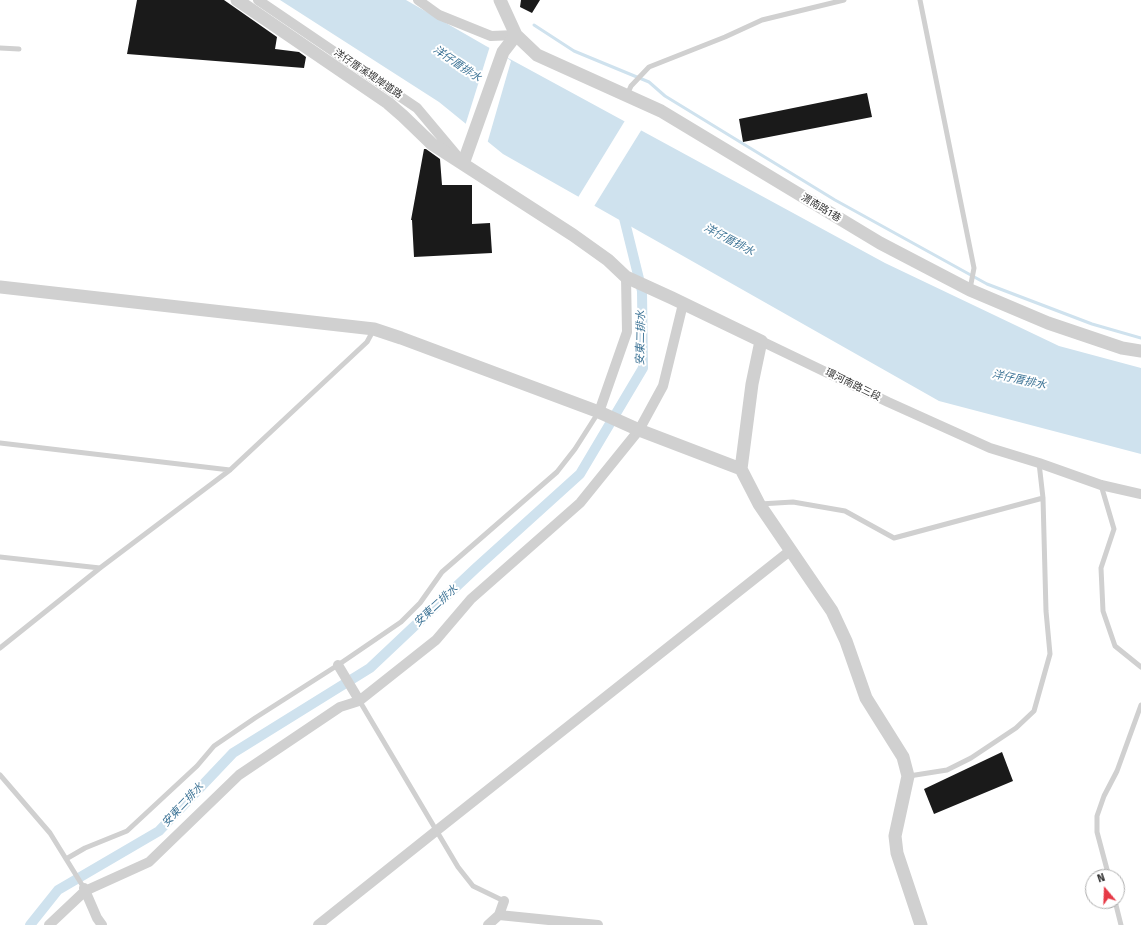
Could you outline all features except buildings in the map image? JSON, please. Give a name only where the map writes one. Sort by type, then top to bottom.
[{"type":"street","name":"環河南路三段","points":[[237,0],[388,103],[432,144],[573,235],[608,260],[626,277],[888,402],[990,448],[1039,463],[1101,485]]},
{"type":"street","name":"洋仔厝溪堤岸道路","points":[[258,0],[417,108],[463,164]]},
{"type":"street","points":[[418,0],[439,15],[491,36],[516,35]]},
{"type":"street","points":[[500,0],[516,35]]},
{"type":"street","points":[[463,164],[504,52],[516,35]]},
{"type":"street","name":"渭南路1巷","points":[[516,35],[537,55],[661,111],[880,243],[970,290],[1048,323],[1122,348],[1141,351]]},
{"type":"street","points":[[602,413],[627,332],[626,277]]},
{"type":"street","points":[[0,287],[374,329],[602,413],[635,428],[741,469]]},
{"type":"street","points":[[49,925],[84,890],[149,862],[239,775],[340,707],[358,698],[436,640],[471,599],[580,503],[635,428],[663,386],[677,301]]},
{"type":"street","points":[[761,341],[752,384],[741,469],[759,504],[832,611],[846,641],[866,698],[903,758],[908,776],[894,836],[897,853],[921,925]]},
{"type":"street","points":[[1101,485],[1141,494]]},
{"type":"street","points":[[318,925],[791,550]]},
{"type":"street","points":[[338,665],[358,698]]},
{"type":"street","points":[[84,890],[96,918],[102,925]]},
{"type":"street","points":[[488,925],[501,908],[598,925]]},
{"type":"lane","points":[[627,95],[631,86],[649,67],[725,37],[762,20],[844,0]]},
{"type":"lane","points":[[920,0],[974,268],[970,290]]},
{"type":"lane","points":[[0,48],[19,49]]},
{"type":"lane","points":[[0,648],[100,568],[230,470],[367,342],[374,329]]},
{"type":"lane","points":[[66,859],[85,848],[127,831],[197,766],[214,746],[338,665],[400,622],[420,603],[442,572],[556,472],[602,413]]},
{"type":"lane","points":[[0,442],[230,470]]},
{"type":"lane","points":[[908,776],[947,770],[971,758],[1016,728],[1034,711],[1050,654],[1046,611],[1043,498],[1039,463]]},
{"type":"lane","points":[[1101,485],[1114,529],[1102,568],[1103,611],[1114,646],[1141,667]]},
{"type":"lane","points":[[759,504],[793,502],[846,511],[894,538],[1043,498]]},
{"type":"lane","points":[[0,557],[100,568]]},
{"type":"lane","points":[[358,698],[458,867],[473,886],[501,908]]},
{"type":"lane","points":[[1107,869],[1097,832],[1097,816],[1141,705]]},
{"type":"lane","points":[[0,776],[50,833],[84,890]]},
{"type":"lane","points":[[1117,909],[1121,925]]},
{"type":"water","name":"洋仔厝排水","points":[[280,0],[406,0],[486,46],[885,263],[1059,346],[1141,368],[1141,454],[939,401],[503,154],[439,102]]},
{"type":"pier","points":[[490,46],[511,61],[487,144],[465,126]]},
{"type":"pier","points":[[626,119],[642,129],[593,208],[577,199]]},
{"type":"waterway","points":[[534,25],[574,51],[649,82],[665,96],[835,200],[987,284],[1092,324],[1141,338]]},
{"type":"waterway","name":"安東二排水","points":[[30,925],[58,890],[159,831],[233,753],[370,668],[476,568],[580,474],[643,368],[642,291],[622,210]]}]
